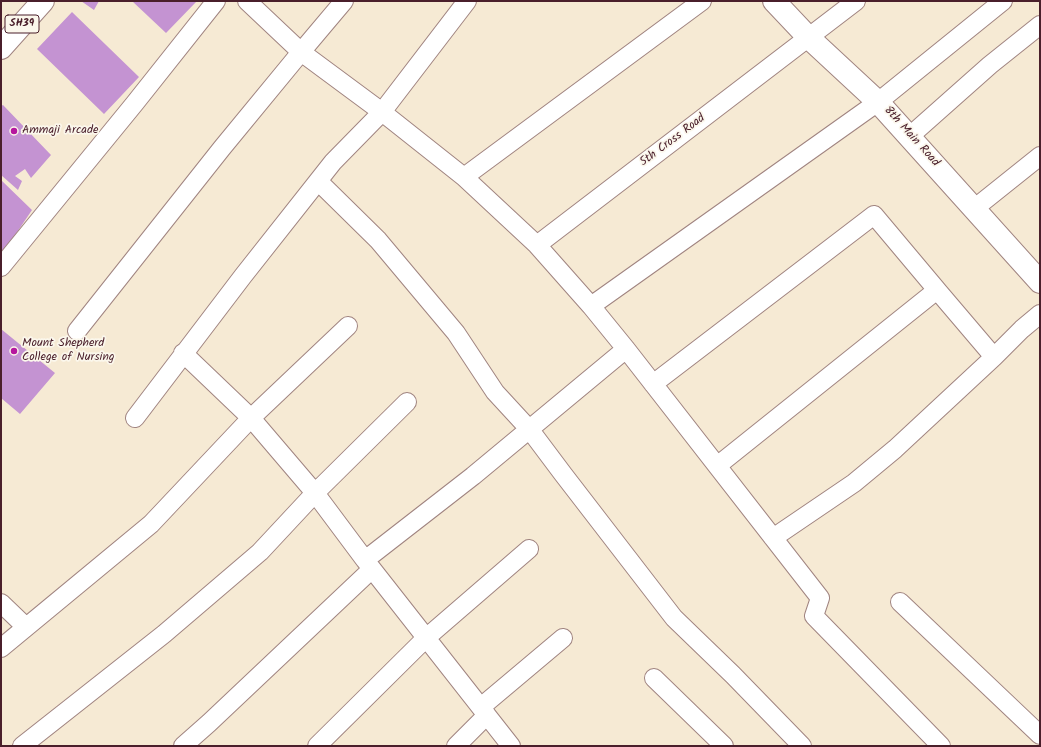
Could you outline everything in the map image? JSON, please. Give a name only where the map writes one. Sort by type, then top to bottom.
[{"type":"street","name":"SH39","points":[[1,48],[43,1]]},
{"type":"street","points":[[1,267],[216,1]]},
{"type":"street","points":[[248,1],[301,52],[382,112],[464,177],[537,245],[591,306],[626,349],[820,598],[814,616],[941,746]]},
{"type":"street","points":[[77,330],[222,148],[344,1]]},
{"type":"street","points":[[135,418],[333,162],[382,112],[467,1]]},
{"type":"street","points":[[464,177],[702,1]]},
{"type":"street","name":"8th Main Road","points":[[774,1],[808,37],[878,102],[1040,282]]},
{"type":"street","name":"5th Cross Road","points":[[537,245],[856,1]]},
{"type":"street","points":[[591,306],[878,102],[1003,1]]},
{"type":"street","points":[[910,136],[990,65],[1040,25]]},
{"type":"street","points":[[975,208],[1040,156]]},
{"type":"street","points":[[318,181],[378,240],[456,333],[495,392],[530,430],[674,618],[733,675],[802,746]]},
{"type":"street","points":[[653,384],[874,215],[994,357]]},
{"type":"street","points":[[717,466],[937,290]]},
{"type":"street","points":[[773,538],[860,478],[895,449],[1022,329],[1040,314]]},
{"type":"street","points":[[1,648],[151,524],[251,418],[348,326]]},
{"type":"street","points":[[183,746],[215,717],[369,565],[473,476],[626,349]]},
{"type":"street","points":[[183,354],[251,418],[314,493],[511,746]]},
{"type":"street","points":[[22,746],[164,634],[260,552],[314,493],[407,402]]},
{"type":"street","points":[[317,746],[426,638],[530,549]]},
{"type":"street","points":[[900,602],[1040,735]]},
{"type":"street","points":[[1,603],[26,627]]},
{"type":"street","points":[[456,746],[484,711],[563,638]]},
{"type":"street","points":[[654,678],[724,746]]},
{"type":"building","points":[[81,1],[99,1],[94,10]]},
{"type":"building","points":[[132,1],[197,1],[166,33]]},
{"type":"building","points":[[72,12],[139,77],[104,114],[37,49]]},
{"type":"building","name":"Ammaji Arcade","points":[[3,105],[51,155],[31,178],[25,169],[15,176],[22,181],[18,190],[1,175],[1,106]]},
{"type":"building","points":[[1,180],[32,210],[1,256]]},
{"type":"building","name":"Mount Shepherd College of Nursing","points":[[1,329],[55,373],[20,414],[1,398]]},
{"type":"place","name":"Ammaji Arcade","points":[[14,131]]},
{"type":"place","name":"Mount Shepherd College of Nursing","points":[[14,351]]}]
